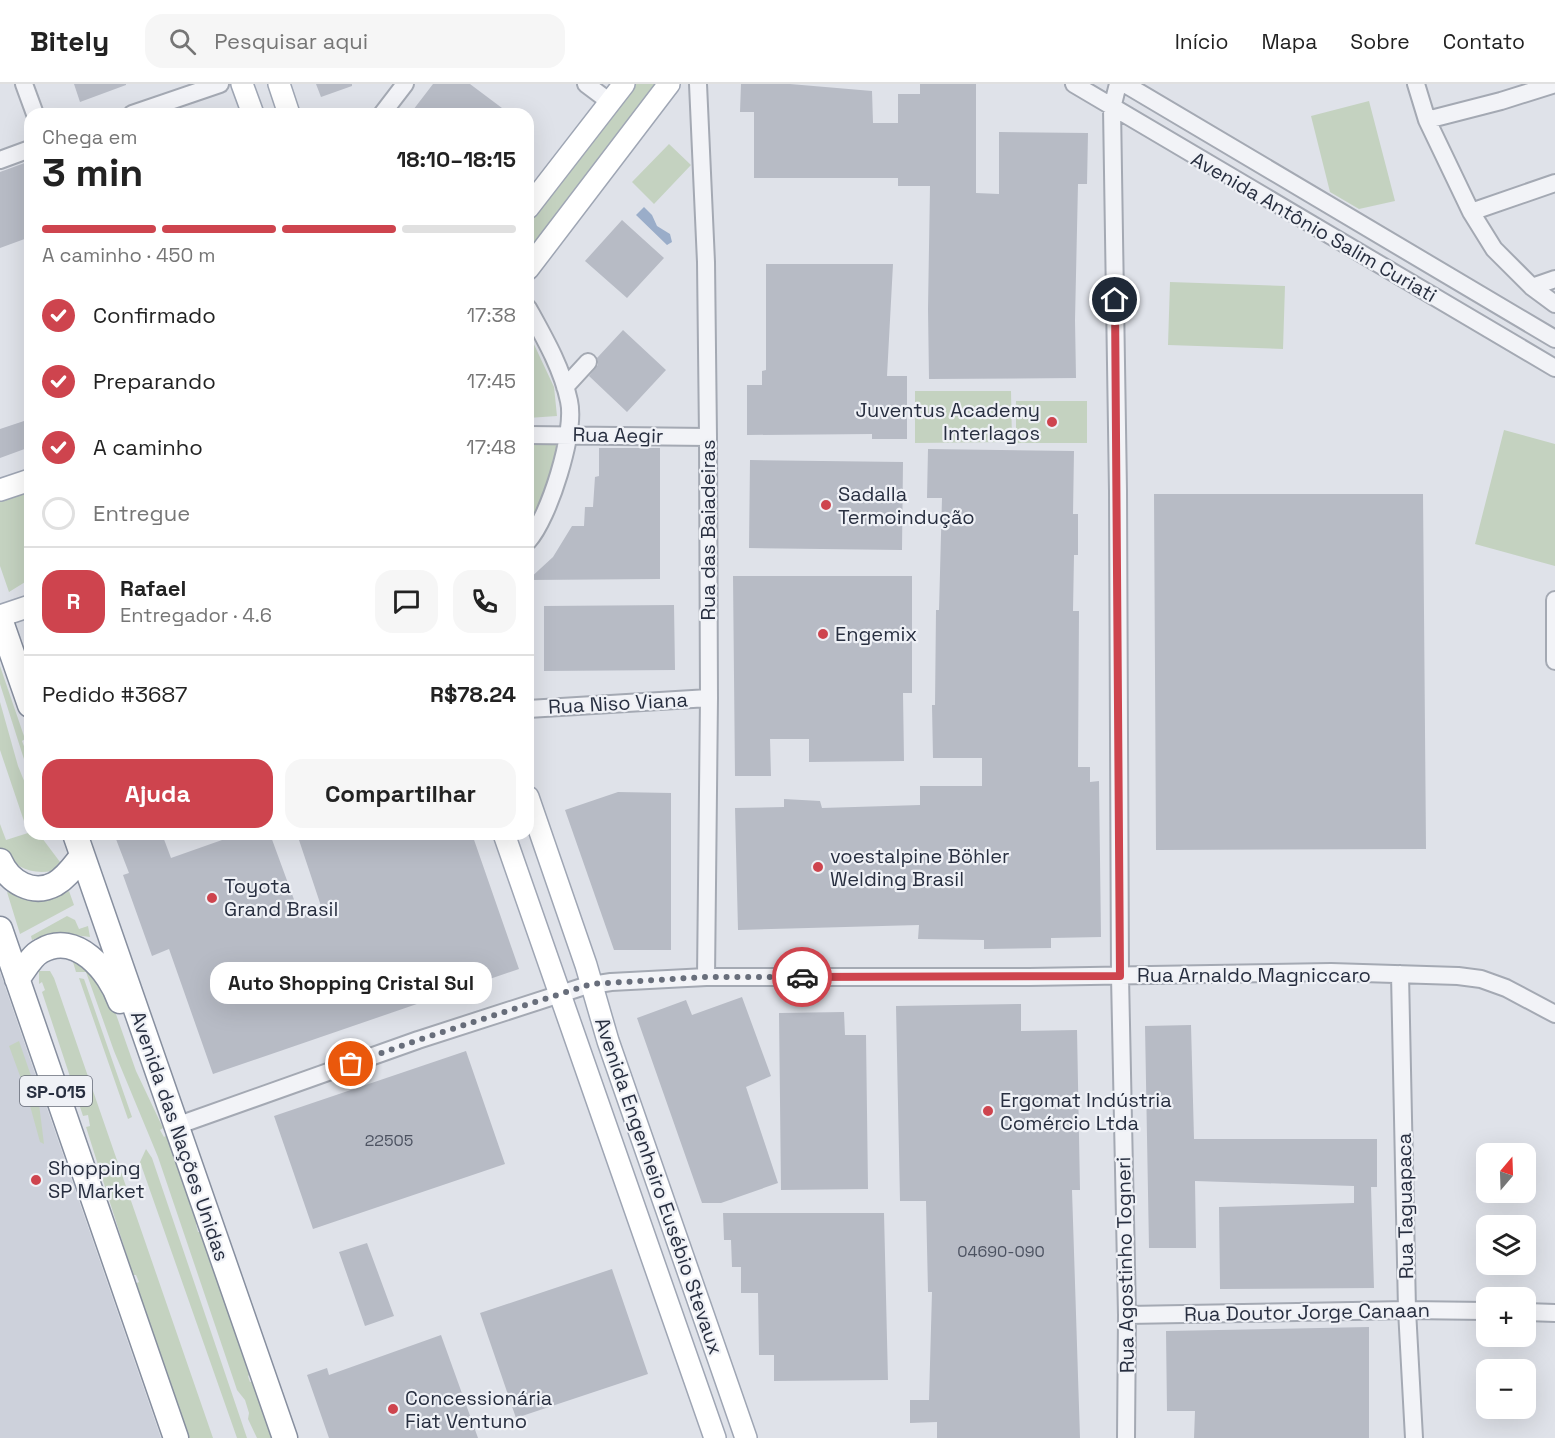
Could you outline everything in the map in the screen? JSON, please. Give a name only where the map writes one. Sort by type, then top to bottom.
[{"type":"highway","points":[[0,617],[24,687]]},
{"type":"highway","points":[[0,861],[5,873],[18,883],[34,889],[48,887],[68,874],[79,845]]},
{"type":"highway","name":"Avenida das Nações Unidas","points":[[79,845],[285,1438]]},
{"type":"highway","name":"SP-015","points":[[0,929],[176,1438]]},
{"type":"highway","points":[[17,980],[41,950],[56,945],[81,950],[102,969],[117,992],[145,1072],[168,1103]]},
{"type":"main road","points":[[242,84],[251,108]]},
{"type":"main road","points":[[534,200],[624,84]]},
{"type":"main road","points":[[534,260],[669,84]]},
{"type":"main road","points":[[278,86],[287,108]]},
{"type":"main road","points":[[0,490],[24,482]]},
{"type":"main road","points":[[0,617],[24,608]]},
{"type":"main road","name":"Avenida Engenheiro Eusébio Stevaux","points":[[534,815],[608,1041],[743,1429]]},
{"type":"main road","name":"Avenida Engenheiro Eusébio Stevaux","points":[[506,840],[713,1431]]},
{"type":"main road","points":[[687,1358],[706,1366],[713,1361],[714,1349]]},
{"type":"main road","points":[[713,1431],[710,1420],[712,1415],[722,1409],[734,1411],[743,1429]]},
{"type":"street","points":[[24,84],[33,108]]},
{"type":"street","points":[[150,108],[220,84]]},
{"type":"street","points":[[387,108],[405,84]]},
{"type":"street","points":[[586,84],[610,102]]},
{"type":"street","name":"Rua das Baiadeiras","points":[[698,84],[706,262],[708,437],[709,698],[706,977]]},
{"type":"street","name":"Avenida Antônio Salim Curiati","points":[[1074,84],[1555,368]]},
{"type":"street","name":"Rua Agostinho Togneri","points":[[1118,84],[1112,108],[1118,491],[1120,976],[1127,1316],[1125,1438]]},
{"type":"street","name":"Avenida Antônio Salim Curiati","points":[[1125,84],[1555,339]]},
{"type":"street","points":[[1416,84],[1427,120],[1471,212],[1494,249],[1532,287],[1555,304]]},
{"type":"street","points":[[1427,120],[1501,92],[1555,84]]},
{"type":"street","points":[[1204,162],[1217,138]]},
{"type":"street","points":[[0,160],[24,151]]},
{"type":"street","points":[[1471,212],[1555,183]]},
{"type":"street","points":[[1532,287],[1555,279]]},
{"type":"street","points":[[534,319],[546,340],[570,404],[567,434],[554,490],[534,534]]},
{"type":"street","points":[[565,387],[588,362]]},
{"type":"street","name":"Rua Aegir","points":[[534,435],[708,437]]},
{"type":"street","points":[[1555,600],[1555,661]]},
{"type":"street","name":"Rua Niso Viana","points":[[534,709],[709,698]]},
{"type":"street","name":"Rua Arnaldo Magniccaro","points":[[176,1126],[418,1040],[591,984],[706,977],[1120,976],[1331,972],[1458,975],[1480,979],[1506,988],[1555,1014]]},
{"type":"street","name":"Rua Taguapaca","points":[[1400,974],[1407,1310],[1414,1438]]},
{"type":"street","name":"Rua Doutor Jorge Canaan","points":[[1127,1316],[1407,1310],[1476,1311]]},
{"type":"street","points":[[1536,1312],[1555,1313]]},
{"type":"shaded area","name":"Shopping SP Market","points":[[0,972],[50,1117],[161,1438],[0,1438]]},
{"type":"green space","points":[[633,84],[656,84],[534,244],[534,218]]},
{"type":"green space","points":[[1369,101],[1395,201],[1359,209],[1330,192],[1311,116]]},
{"type":"green space","points":[[669,144],[691,165],[654,204],[632,182]]},
{"type":"green space","points":[[1170,282],[1285,286],[1283,349],[1168,345]]},
{"type":"green space","points":[[534,344],[554,387],[557,416],[534,418]]},
{"type":"green space","points":[[915,391],[1011,391],[1012,442],[915,443]]},
{"type":"green space","name":"Juventus Academy Interlagos","points":[[1016,401],[1087,401],[1087,443],[1016,443]]},
{"type":"green space","points":[[1504,430],[1555,444],[1555,566],[1475,544]]},
{"type":"green space","points":[[558,441],[550,488],[534,517],[534,442]]},
{"type":"green space","points":[[24,483],[24,583],[9,592],[0,566],[0,491]]},
{"type":"green space","points":[[0,666],[24,736],[22,741],[24,759],[0,684]]},
{"type":"green space","points":[[0,702],[24,781],[24,821],[0,750]]},
{"type":"green space","points":[[0,824],[6,840],[24,834],[24,840],[44,840],[60,862],[52,871],[37,872],[24,868],[0,852]]},
{"type":"green space","points":[[69,891],[74,905],[20,934],[7,892],[46,898]]},
{"type":"green space","points":[[67,916],[75,920],[79,929],[88,926],[90,937],[54,934],[32,940],[31,936]]},
{"type":"green space","points":[[73,962],[82,964],[104,992],[107,1001],[111,1000],[136,1071],[163,1128],[160,1130],[164,1137],[167,1135],[199,1223],[196,1224],[198,1232],[202,1232],[252,1374],[248,1376],[250,1382],[255,1381],[274,1438],[257,1438],[248,1419],[249,1413],[245,1400],[237,1390],[158,1157],[114,1051],[86,972],[76,972]]},
{"type":"green space","points":[[39,971],[50,971],[54,978],[213,1438],[189,1438],[135,1284],[139,1282],[136,1275],[133,1275],[86,1127],[90,1126],[88,1115],[83,1116],[42,992],[45,990],[42,982],[39,984]]},
{"type":"green space","points":[[79,978],[84,979],[132,1117],[128,1119]]},
{"type":"green space","points":[[19,1041],[38,1096],[44,1144],[40,1142],[27,1095],[9,1046]]},
{"type":"green space","points":[[146,1149],[152,1158],[247,1438],[237,1438],[140,1162]]},
{"type":"water","points":[[644,207],[652,215],[657,226],[670,234],[672,242],[667,245],[636,215]]},
{"type":"building","points":[[74,84],[126,84],[126,85],[80,102]]},
{"type":"building","points":[[316,84],[352,84],[352,86],[321,97]]},
{"type":"building","points":[[433,84],[470,84],[502,108],[415,108]]},
{"type":"building","points":[[741,84],[790,84],[872,91],[873,123],[898,123],[898,94],[920,94],[920,84],[976,84],[976,193],[999,194],[999,132],[1088,133],[1087,184],[1078,184],[1076,378],[929,379],[930,186],[898,186],[898,178],[754,178],[754,112],[740,112]]},
{"type":"building","points":[[24,163],[24,239],[0,248],[0,172]]},
{"type":"building","points":[[622,220],[664,258],[627,298],[585,261]]},
{"type":"building","points":[[766,264],[893,264],[887,376],[907,376],[907,439],[872,439],[872,434],[747,435],[747,385],[762,385],[762,371],[766,370]]},
{"type":"building","points":[[623,330],[666,370],[627,412],[589,376],[598,365],[597,358]]},
{"type":"building","points":[[24,421],[24,449],[0,458],[0,429]]},
{"type":"building","points":[[599,448],[660,448],[660,579],[534,580],[534,574],[553,557],[572,526],[584,526],[585,507],[593,507],[595,477],[599,476]]},
{"type":"building","points":[[928,449],[1074,451],[1073,514],[1078,514],[1078,555],[1074,555],[1073,611],[1079,611],[1078,767],[1090,767],[1090,782],[1099,781],[1101,937],[1051,938],[1051,948],[984,949],[984,940],[918,939],[919,925],[738,930],[735,808],[784,807],[784,799],[820,801],[822,808],[920,805],[920,786],[982,786],[982,758],[933,758],[932,705],[935,705],[936,610],[939,610],[942,498],[927,498]]},
{"type":"building","name":"Sadalla Termoindução","points":[[750,460],[903,462],[902,550],[749,548]]},
{"type":"building","points":[[1154,494],[1423,494],[1426,849],[1156,850]]},
{"type":"building","name":"Engemix","points":[[733,576],[912,576],[912,693],[903,693],[904,761],[809,762],[809,739],[770,739],[771,776],[735,776]]},
{"type":"building","points":[[674,605],[675,670],[544,671],[544,606]]},
{"type":"building","points":[[618,792],[671,793],[671,950],[614,950],[565,810]]},
{"type":"building","points":[[116,840],[164,840],[171,858],[222,840],[272,840],[300,916],[322,909],[299,840],[474,840],[519,969],[213,1074],[169,949],[152,956],[123,875],[129,873]]},
{"type":"building","points":[[742,997],[771,1076],[746,1087],[778,1183],[721,1203],[702,1203],[637,1018],[686,1000],[692,1015]]},
{"type":"building","points":[[1021,1004],[1021,1031],[1077,1030],[1080,1190],[1072,1190],[1080,1438],[937,1438],[937,1422],[910,1423],[910,1400],[929,1400],[932,1292],[928,1292],[926,1201],[900,1201],[896,1006]]},
{"type":"building","points":[[844,1012],[845,1035],[866,1035],[868,1189],[781,1190],[779,1013]]},
{"type":"building","points":[[1191,1025],[1194,1139],[1377,1139],[1377,1187],[1371,1187],[1374,1288],[1220,1289],[1219,1207],[1354,1203],[1354,1186],[1195,1181],[1196,1248],[1149,1248],[1145,1026]]},
{"type":"building","points":[[466,1051],[505,1164],[313,1229],[274,1116]]},
{"type":"building","points":[[723,1213],[884,1213],[888,1380],[774,1381],[774,1355],[759,1355],[758,1293],[741,1293],[741,1267],[732,1267],[731,1240],[724,1240]]},
{"type":"building","points":[[367,1243],[394,1316],[365,1326],[339,1252]]},
{"type":"building","points":[[612,1269],[648,1374],[516,1418],[480,1313]]},
{"type":"building","points":[[1369,1327],[1369,1438],[1194,1438],[1195,1411],[1167,1411],[1166,1331]]},
{"type":"building","name":"Concessionária Fiat Ventuno","points":[[441,1335],[478,1438],[329,1438],[307,1375],[327,1368],[329,1375]]},
{"type":"way so far","points":[[351,1064],[591,984],[706,977],[802,977]]},
{"type":"place","name":"Juventus Academy Interlagos","points":[[1052,422]]},
{"type":"place","name":"Sadalla Termoindução","points":[[826,505]]},
{"type":"place","name":"Engemix","points":[[823,634]]},
{"type":"place","name":"voestalpine Böhler Welding Brasil","points":[[818,867]]},
{"type":"place","name":"Toyota Grand Brasil","points":[[212,898]]},
{"type":"place","name":"Auto Shopping Cristal Sul","points":[[351,1064]]},
{"type":"place","name":"Ergomat Indústria Comércio Ltda","points":[[988,1111]]},
{"type":"place","name":"Shopping SP Market","points":[[36,1180]]},
{"type":"place","name":"Concessionária Fiat Ventuno","points":[[393,1409]]},
{"type":"route","points":[[802,977],[1120,976],[1115,300]]}]
